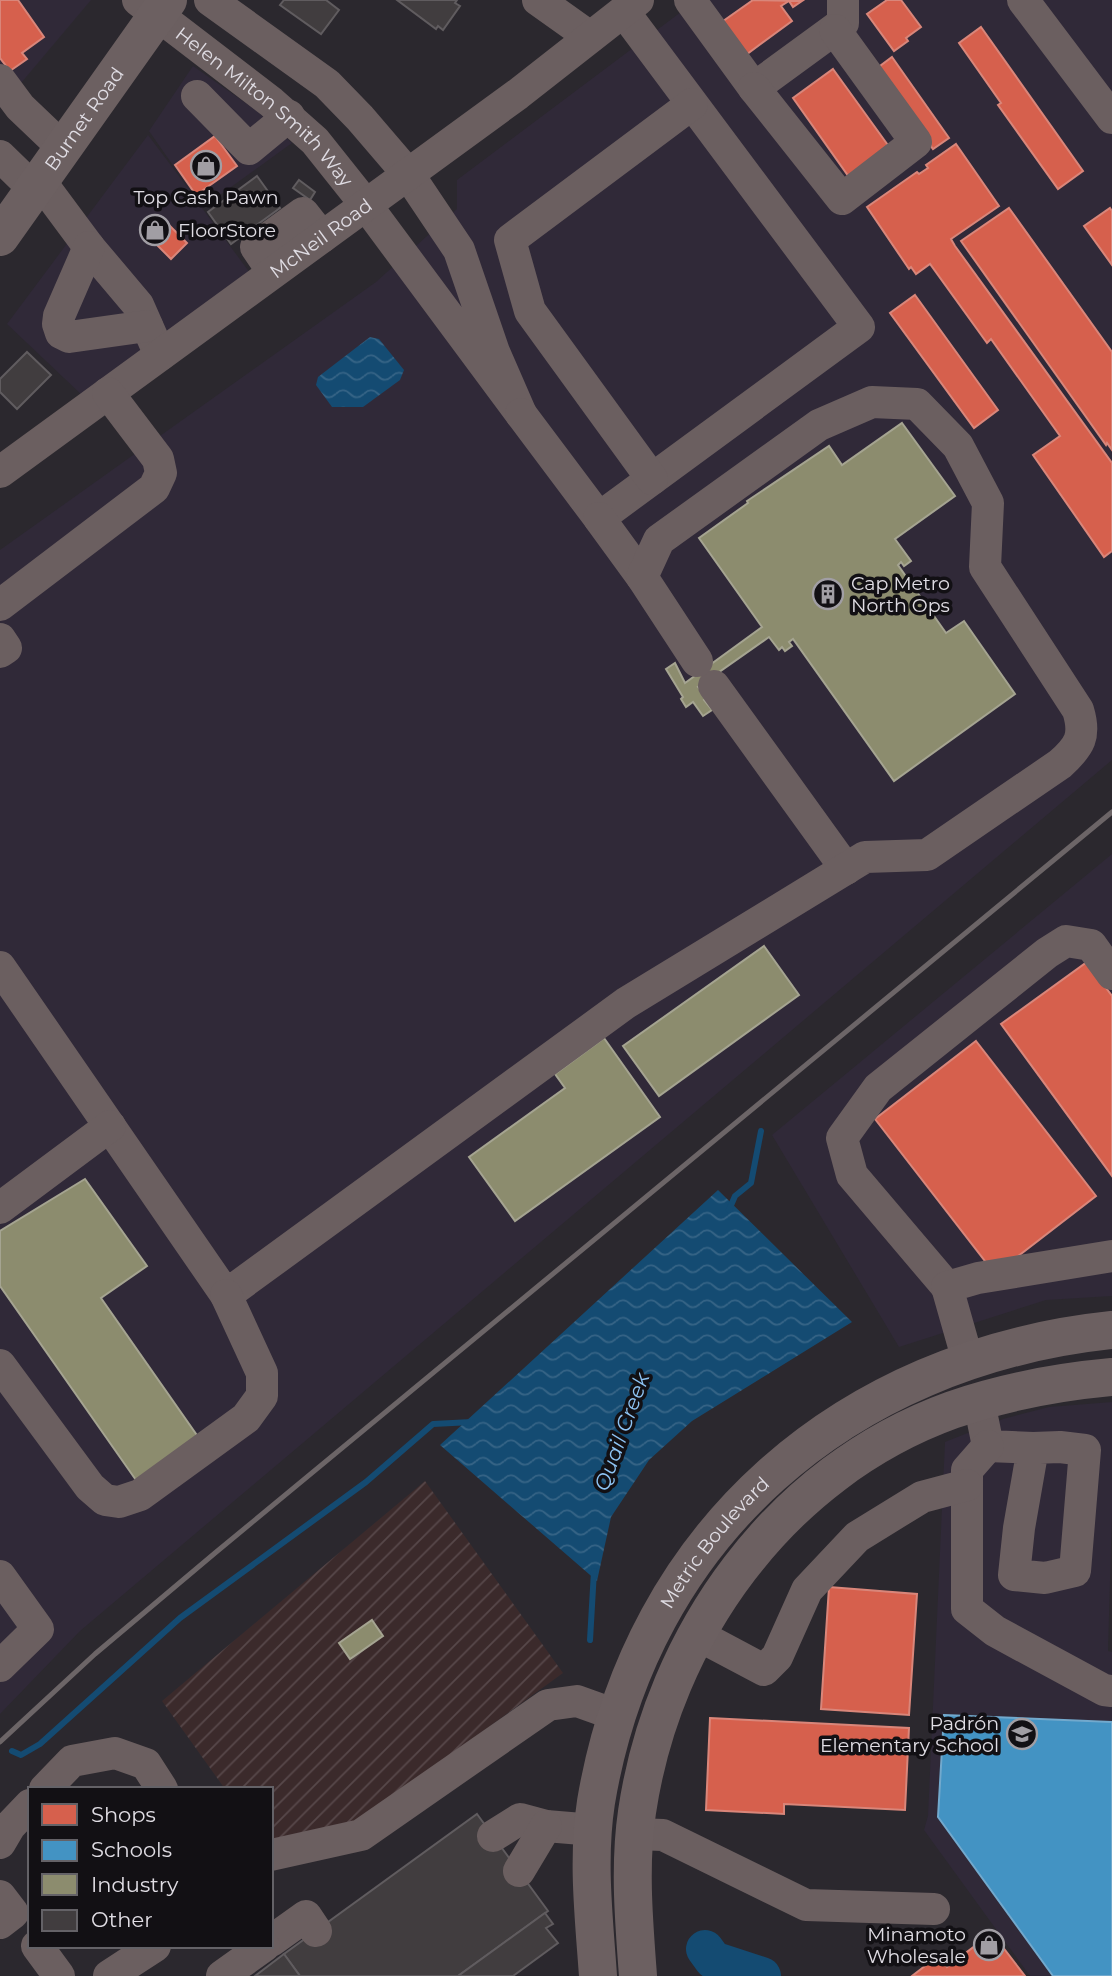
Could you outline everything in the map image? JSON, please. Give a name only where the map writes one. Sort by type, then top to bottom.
[{"type":"main road","name":"Burnet Road","points":[[0,236],[63,148],[155,5]]},
{"type":"main road","name":"Metric Boulevard","points":[[598,1976],[592,1891],[598,1790],[616,1715],[635,1665],[657,1619],[689,1568],[737,1508],[783,1465],[841,1420],[937,1372],[968,1361],[1022,1344],[1112,1330]]},
{"type":"main road","points":[[968,1361],[979,1402]]},
{"type":"main road","name":"Metric Boulevard","points":[[638,1976],[633,1894],[635,1834],[644,1772],[669,1689],[696,1634],[722,1590],[758,1545],[823,1483],[861,1456],[905,1431],[949,1411],[1031,1387],[1112,1377]]},
{"type":"main road","points":[[616,1715],[656,1728]]},
{"type":"main road","points":[[594,1830],[635,1834]]},
{"type":"street","points":[[210,0],[327,84],[408,174],[458,250],[494,352],[521,414],[642,577],[706,673],[846,869]]},
{"type":"street","points":[[538,0],[590,37]]},
{"type":"street","points":[[690,0],[754,88],[842,199],[916,142],[839,15],[754,88]]},
{"type":"street","points":[[1023,0],[1112,118]]},
{"type":"street","name":"Helen Milton Smith Way","points":[[155,5],[289,116],[315,141],[366,205],[521,414]]},
{"type":"street","points":[[599,518],[859,327],[692,104],[631,6]]},
{"type":"street","name":"McNeil Road","points":[[2,468],[518,94],[631,6]]},
{"type":"street","points":[[0,80],[20,107],[63,148]]},
{"type":"street","points":[[197,96],[248,149],[289,116]]},
{"type":"street","points":[[652,479],[530,311],[510,240],[692,104]]},
{"type":"street","points":[[0,156],[37,185],[138,305],[160,355]]},
{"type":"street","points":[[89,247],[59,316],[61,333],[69,337],[147,326]]},
{"type":"street","points":[[0,605],[154,488],[161,473],[158,459],[108,393]]},
{"type":"street","points":[[226,1296],[626,1003],[865,857],[927,855],[1060,764],[1072,754],[1081,740],[1083,724],[1078,710],[985,567],[988,503],[958,446],[917,404],[872,402],[819,425],[659,540],[642,577]]},
{"type":"street","points":[[0,639],[6,648],[0,652]]},
{"type":"street","points":[[968,1361],[947,1287],[852,1174],[842,1138],[878,1088],[1066,940],[1091,946],[1112,974]]},
{"type":"street","points":[[0,967],[226,1296],[262,1373],[262,1396],[246,1418],[140,1495],[119,1502],[105,1500],[90,1487],[0,1365]]},
{"type":"street","points":[[0,1208],[110,1126]]},
{"type":"street","points":[[947,1287],[978,1278],[1112,1256]]},
{"type":"street","points":[[979,1402],[988,1446]]},
{"type":"street","points":[[988,1446],[1033,1448]]},
{"type":"street","points":[[988,1446],[967,1471],[967,1609],[996,1631],[1104,1690],[1112,1691]]},
{"type":"street","points":[[696,1634],[764,1670],[777,1657],[807,1590],[857,1537],[922,1497],[967,1485]]},
{"type":"street","points":[[0,1576],[38,1629],[0,1666]]},
{"type":"street","points":[[273,1855],[361,1835],[548,1705],[577,1701],[616,1715]]},
{"type":"street","points":[[47,1787],[72,1761],[115,1753],[146,1764],[161,1787]]},
{"type":"street","points":[[0,1843],[10,1826],[28,1807]]},
{"type":"street","points":[[493,1836],[520,1819],[546,1826],[594,1830]]},
{"type":"street","points":[[519,1871],[546,1826]]},
{"type":"street","points":[[635,1834],[663,1835],[806,1905],[934,1909]]},
{"type":"street","points":[[273,1940],[306,1916],[316,1931]]},
{"type":"street","points":[[38,1948],[59,1976]]},
{"type":"street","points":[[109,1976],[152,1948]]},
{"type":"street","points":[[222,1976],[261,1948]]},
{"type":"shaded area","points":[[0,0],[91,0],[0,108]]},
{"type":"shaded area","points":[[697,0],[1112,0],[1112,760],[80,1631],[0,1714],[0,550],[376,282],[457,209],[457,180]]},
{"type":"shaded area","points":[[193,66],[257,111],[292,143],[202,208],[250,273],[84,397],[7,324],[148,135],[200,204],[149,131]]},
{"type":"shaded area","points":[[1112,854],[1112,1296],[1046,1300],[899,1347],[772,1135]]},
{"type":"shaded area","name":"Padrón Elementary School","points":[[1112,1402],[1108,1651],[1112,1652],[1112,1976],[1030,1976],[924,1830],[928,1816],[945,1442],[1003,1419],[1049,1407]]},
{"type":"shaded area","points":[[425,1481],[563,1673],[354,1825],[273,1845],[273,1787],[224,1787],[162,1701]]},
{"type":"water","points":[[370,337],[379,339],[404,370],[400,380],[363,407],[332,407],[316,385],[318,377]]},
{"type":"water","points":[[718,1190],[852,1322],[692,1421],[649,1460],[611,1517],[597,1581],[440,1445]]},
{"type":"building: Shops","points":[[0,0],[18,0],[44,37],[22,53],[27,59],[10,71],[0,58]]},
{"type":"building: Shops","points":[[753,0],[802,1],[793,7],[789,1],[781,6],[792,21],[743,57],[719,24]]},
{"type":"building: Shops","points":[[887,0],[901,0],[921,27],[894,51],[867,14]]},
{"type":"building: Shops","points":[[981,27],[1083,171],[1058,189],[998,105],[1001,103],[959,43]]},
{"type":"building: Shops","points":[[892,57],[949,138],[933,149],[876,69]]},
{"type":"building: Shops","points":[[833,69],[890,148],[849,177],[793,98]]},
{"type":"building: Shops","name":"Top Cash Pawn","points":[[215,136],[237,166],[196,195],[175,165]]},
{"type":"building: Shops","points":[[956,144],[999,206],[951,239],[1112,463],[1112,551],[1104,557],[1033,455],[1060,436],[991,339],[987,343],[930,264],[916,274],[911,267],[909,269],[867,207],[917,172],[919,174],[928,168],[926,165]]},
{"type":"building: Shops","points":[[1009,208],[1112,352],[1112,450],[961,241]]},
{"type":"building: Shops","points":[[1110,208],[1112,211],[1112,265],[1084,226]]},
{"type":"building: Shops","points":[[161,217],[187,243],[171,259],[145,233]]},
{"type":"building: Shops","points":[[915,295],[998,410],[974,428],[890,313]]},
{"type":"building: Shops","points":[[1087,962],[1112,996],[1112,1176],[1001,1024]]},
{"type":"building: Shops","points":[[976,1041],[1096,1196],[995,1274],[875,1119]]},
{"type":"building: Shops","points":[[829,1587],[917,1594],[909,1715],[821,1709]]},
{"type":"building: Shops","points":[[710,1718],[909,1728],[905,1810],[784,1804],[784,1814],[706,1810]]},
{"type":"building: Shops","name":"Minamoto Wholesale","points":[[992,1933],[1025,1976],[912,1976],[938,1956],[947,1967]]},
{"type":"building: Schools","points":[[944,1715],[1112,1722],[1112,1976],[1053,1976],[938,1817]]},
{"type":"building: Industry","name":"Cap Metro North Ops","points":[[902,423],[955,496],[895,539],[911,561],[904,566],[901,562],[898,565],[946,633],[964,621],[1015,694],[894,781],[793,639],[789,642],[792,646],[785,651],[782,647],[779,650],[769,637],[698,687],[708,697],[704,700],[712,710],[703,716],[693,702],[686,707],[666,669],[675,663],[685,683],[762,627],[699,538],[748,503],[747,501],[829,446],[842,465]]},
{"type":"building: Industry","points":[[764,946],[799,995],[659,1096],[623,1046]]},
{"type":"building: Industry","points":[[604,1038],[660,1117],[515,1221],[469,1157],[565,1088],[555,1074]]},
{"type":"building: Industry","points":[[85,1179],[147,1266],[101,1298],[201,1441],[138,1483],[0,1286],[0,1231]]},
{"type":"building: Industry","points":[[372,1620],[383,1636],[350,1659],[339,1643]]},
{"type":"building: Other","points":[[284,0],[326,0],[339,10],[321,34],[280,5]]},
{"type":"building: Other","points":[[397,0],[457,0],[455,3],[460,6],[443,30],[438,26],[436,29]]},
{"type":"building: Other","points":[[257,176],[280,208],[231,244],[208,212]]},
{"type":"building: Other","points":[[299,180],[315,192],[310,200],[293,188]]},
{"type":"building: Other","points":[[27,352],[51,375],[17,409],[0,392],[0,379]]},
{"type":"building: Other","points":[[477,1814],[548,1911],[458,1976],[300,1976],[284,1954]]},
{"type":"building: Other","points":[[545,1913],[553,1924],[546,1928],[558,1943],[513,1976],[458,1976]]},
{"type":"building: Other","points":[[284,1954],[300,1976],[255,1976]]},
{"type":"waterway","name":"Quail Creek","points":[[729,1210],[735,1196],[751,1183],[761,1131]]},
{"type":"waterway","points":[[12,1751],[21,1755],[40,1744],[180,1618],[366,1482],[433,1424],[472,1422]]},
{"type":"waterway","name":"Quail Creek","points":[[590,1640],[594,1571]]},
{"type":"waterway","name":"Quail Creek","points":[[705,1949],[713,1960],[762,1976]]},
{"type":"railway","points":[[0,1742],[95,1654],[215,1553],[1112,812]]},
{"type":"place","name":"Top Cash Pawn","points":[[206,166]]},
{"type":"place","name":"FloorStore","points":[[155,230]]},
{"type":"place","name":"Cap Metro North Ops","points":[[828,594]]},
{"type":"place","name":"Padrón Elementary School","points":[[1022,1734]]},
{"type":"place","name":"Minamoto Wholesale","points":[[989,1945]]}]
